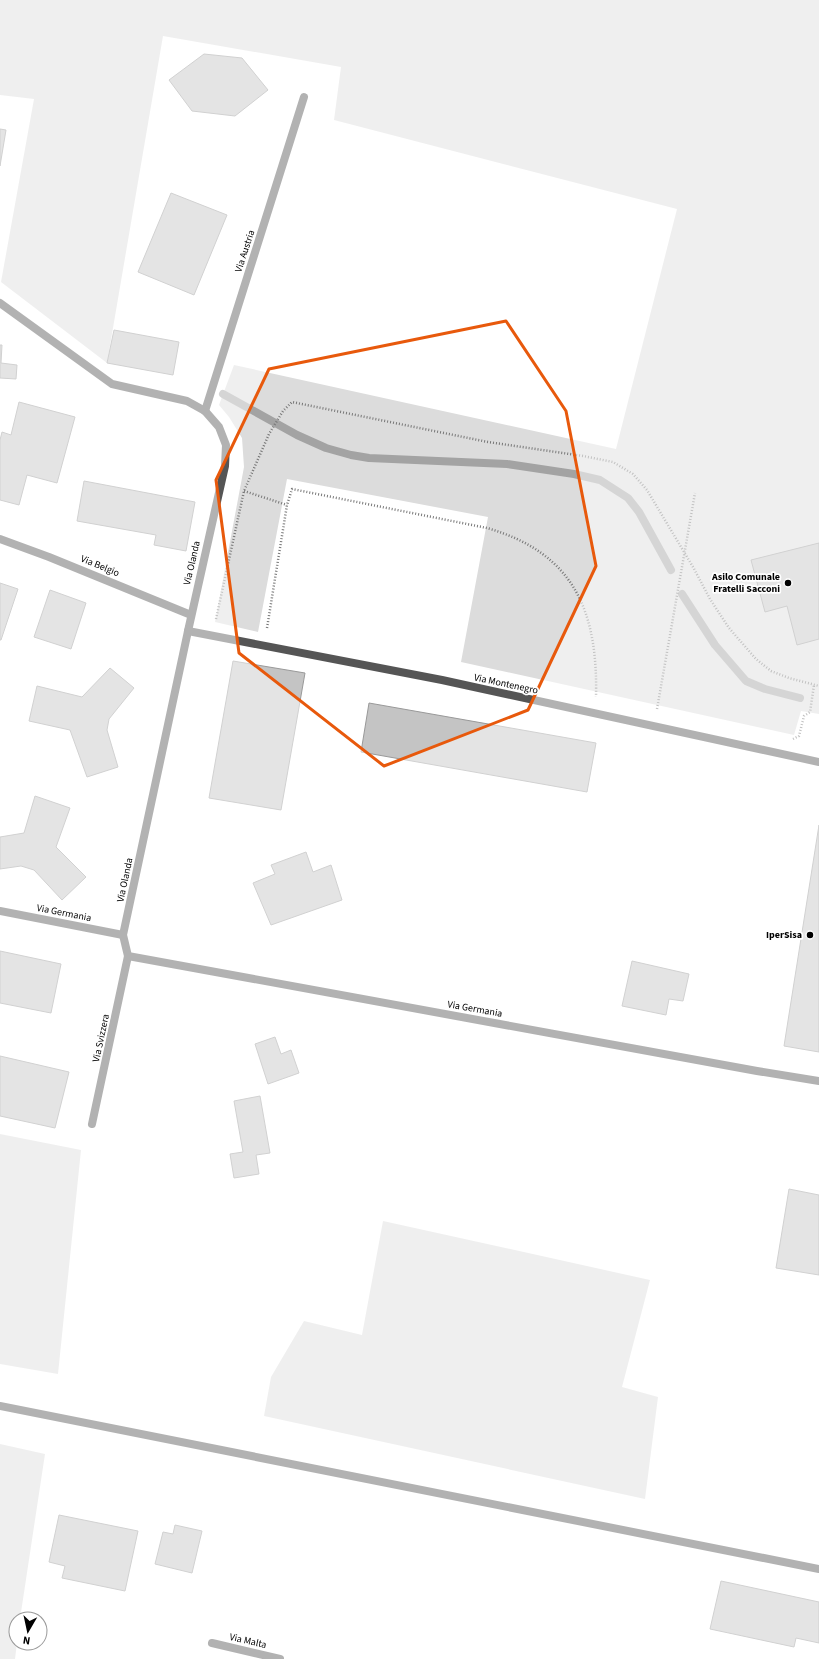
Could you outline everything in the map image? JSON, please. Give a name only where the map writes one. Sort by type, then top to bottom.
[{"type":"street","name":"Via Austria","points":[[205,411],[304,97]]},
{"type":"street","name":"Via Olanda","points":[[0,303],[112,384],[187,401],[205,411],[219,427],[226,445],[225,466],[191,615],[123,935],[128,956]]},
{"type":"street","name":"Via Belgio","points":[[0,539],[49,557],[191,615]]},
{"type":"street","name":"Via Montenegro","points":[[188,631],[442,680],[819,762]]},
{"type":"street","name":"Via Germania","points":[[0,911],[123,935]]},
{"type":"street","name":"Via Germania","points":[[128,956],[749,1070],[819,1081]]},
{"type":"street","name":"Via Svizzera","points":[[92,1124],[128,956]]},
{"type":"street","points":[[0,1406],[819,1569]]},
{"type":"street","name":"Via Malta","points":[[212,1643],[280,1659]]},
{"type":"path","points":[[216,619],[244,491],[269,434],[283,411],[292,402],[488,442],[613,462],[633,474],[647,490],[710,599],[729,628],[756,659],[771,671],[789,678],[819,686]]},
{"type":"path","points":[[267,629],[287,505],[292,488],[506,533],[525,542],[546,555],[563,573],[578,597],[592,632],[595,651],[597,692]]},
{"type":"path","points":[[244,491],[287,505]]},
{"type":"path","points":[[658,705],[695,493]]},
{"type":"path","points":[[810,712],[814,685]]},
{"type":"highlighted area","points":[[506,321],[566,411],[596,566],[528,710],[384,766],[239,653],[216,480],[269,369]]},
{"type":"shaded area","points":[[0,0],[819,0],[819,714],[801,711],[794,735],[461,662],[488,517],[287,479],[258,632],[215,622],[244,467],[242,438],[229,417],[219,405],[234,365],[616,449],[677,209],[334,120],[341,67],[163,36],[107,363],[1,282],[34,99],[0,95]]},
{"type":"shaded area","points":[[0,1134],[81,1150],[58,1374],[0,1364]]},
{"type":"shaded area","points":[[383,1221],[650,1280],[622,1387],[658,1397],[645,1499],[264,1416],[271,1377],[304,1321],[362,1335]]},
{"type":"shaded area","points":[[0,1444],[45,1454],[21,1611],[8,1611],[8,1651],[16,1651],[15,1659],[0,1659]]},
{"type":"building","points":[[204,54],[242,58],[268,90],[235,116],[192,111],[169,80]]},
{"type":"building","points":[[0,129],[6,130],[0,166]]},
{"type":"building","points":[[171,193],[227,215],[194,295],[138,272]]},
{"type":"building","points":[[114,330],[179,342],[173,375],[107,363]]},
{"type":"building","points":[[0,345],[2,345],[1,363],[17,365],[16,379],[0,378]]},
{"type":"building","points":[[19,402],[75,417],[57,483],[27,475],[19,505],[0,500],[0,440],[2,432],[11,435]]},
{"type":"building","points":[[84,481],[195,502],[186,551],[154,545],[156,535],[77,521]]},
{"type":"building","name":"Asilo Comunale Fratelli Sacconi","points":[[819,543],[819,639],[797,645],[787,606],[765,612],[751,560]]},
{"type":"building","points":[[0,583],[18,589],[1,640],[0,640]]},
{"type":"building","points":[[50,590],[86,603],[71,649],[34,637]]},
{"type":"building","points":[[233,661],[305,673],[281,810],[209,798]]},
{"type":"building","points":[[110,668],[134,688],[109,719],[107,730],[118,767],[87,777],[70,730],[29,721],[37,686],[82,697]]},
{"type":"building","points":[[369,703],[596,743],[587,792],[361,752]]},
{"type":"building","points":[[35,796],[70,808],[56,847],[86,877],[62,900],[34,870],[21,866],[0,869],[0,837],[24,833]]},
{"type":"building","name":"IperSisa","points":[[819,825],[819,1052],[784,1046]]},
{"type":"building","points":[[306,852],[313,872],[331,865],[342,900],[271,925],[253,883],[275,874],[271,865]]},
{"type":"building","points":[[0,951],[61,964],[51,1013],[0,1003]]},
{"type":"building","points":[[632,961],[689,974],[683,1001],[669,999],[666,1015],[622,1006]]},
{"type":"building","points":[[275,1037],[281,1054],[291,1050],[299,1073],[268,1084],[255,1044]]},
{"type":"building","points":[[0,1056],[69,1072],[55,1128],[0,1116]]},
{"type":"building","points":[[260,1096],[270,1153],[256,1155],[259,1174],[234,1178],[230,1154],[243,1152],[234,1101]]},
{"type":"building","points":[[789,1189],[819,1195],[819,1275],[776,1268]]},
{"type":"building","points":[[59,1515],[138,1531],[125,1591],[62,1578],[65,1566],[49,1562]]},
{"type":"building","points":[[175,1525],[202,1531],[192,1573],[155,1564],[163,1532],[173,1534]]},
{"type":"building","points":[[721,1581],[819,1602],[819,1643],[796,1638],[794,1647],[710,1629]]},
{"type":"waterway","points":[[223,394],[297,435],[326,448],[351,455],[369,458],[507,464],[574,474],[600,480],[628,498],[639,512],[671,570]]},
{"type":"waterway","points":[[682,594],[715,645],[746,681],[765,689],[800,698]]},
{"type":"place","name":"Asilo Comunale Fratelli Sacconi","points":[[788,583]]},
{"type":"place","name":"IperSisa","points":[[810,935]]}]
